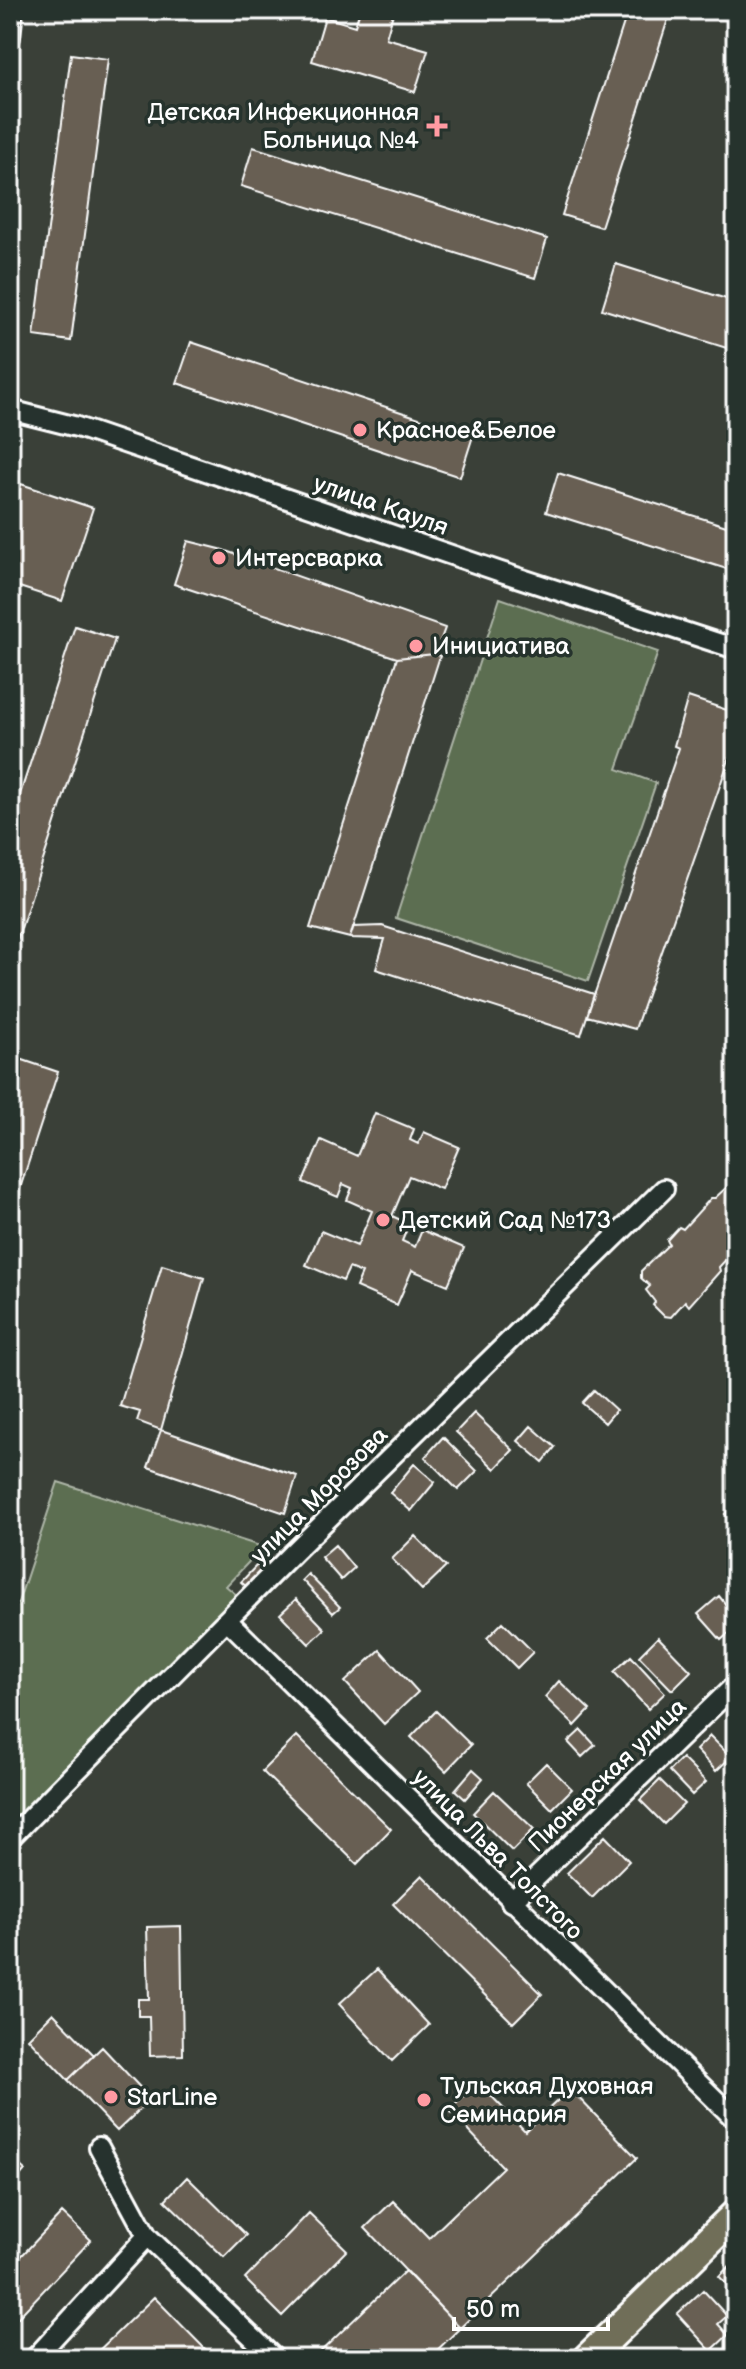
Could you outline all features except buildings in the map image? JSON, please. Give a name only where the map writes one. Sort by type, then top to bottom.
[{"type":"main road","points":[[587,2359],[736,2214]]},
{"type":"street","points":[[10,37],[13,10]]},
{"type":"street","name":"улица Кауля","points":[[10,410],[77,427],[736,649]]},
{"type":"street","name":"улица Морозова","points":[[10,1838],[294,1552],[664,1189]]},
{"type":"street","name":"улица Льва Толстого","points":[[228,1621],[736,2120]]},
{"type":"street","name":"Пионерская улица","points":[[511,1902],[736,1684]]},
{"type":"street","points":[[99,2147],[147,2236],[275,2359]]},
{"type":"street","points":[[34,2359],[147,2236]]},
{"type":"green space","points":[[500,598],[658,652],[617,769],[656,783],[588,981],[396,918]]},
{"type":"green space","points":[[58,1482],[263,1547],[226,1586],[239,1597],[10,1827],[10,1627]]},
{"type":"place","name":"Детская Инфекционная Больница №4","points":[[437,126]]},
{"type":"place","name":"Красное&Белое","points":[[360,430]]},
{"type":"place","name":"Интерсварка","points":[[219,558]]},
{"type":"place","name":"Инициатива","points":[[416,646]]},
{"type":"place","name":"Детский Сад №173","points":[[383,1220]]},
{"type":"place","name":"StarLine","points":[[111,2097]]},
{"type":"place","name":"Тульская Духовная Семинария","points":[[424,2100]]}]
